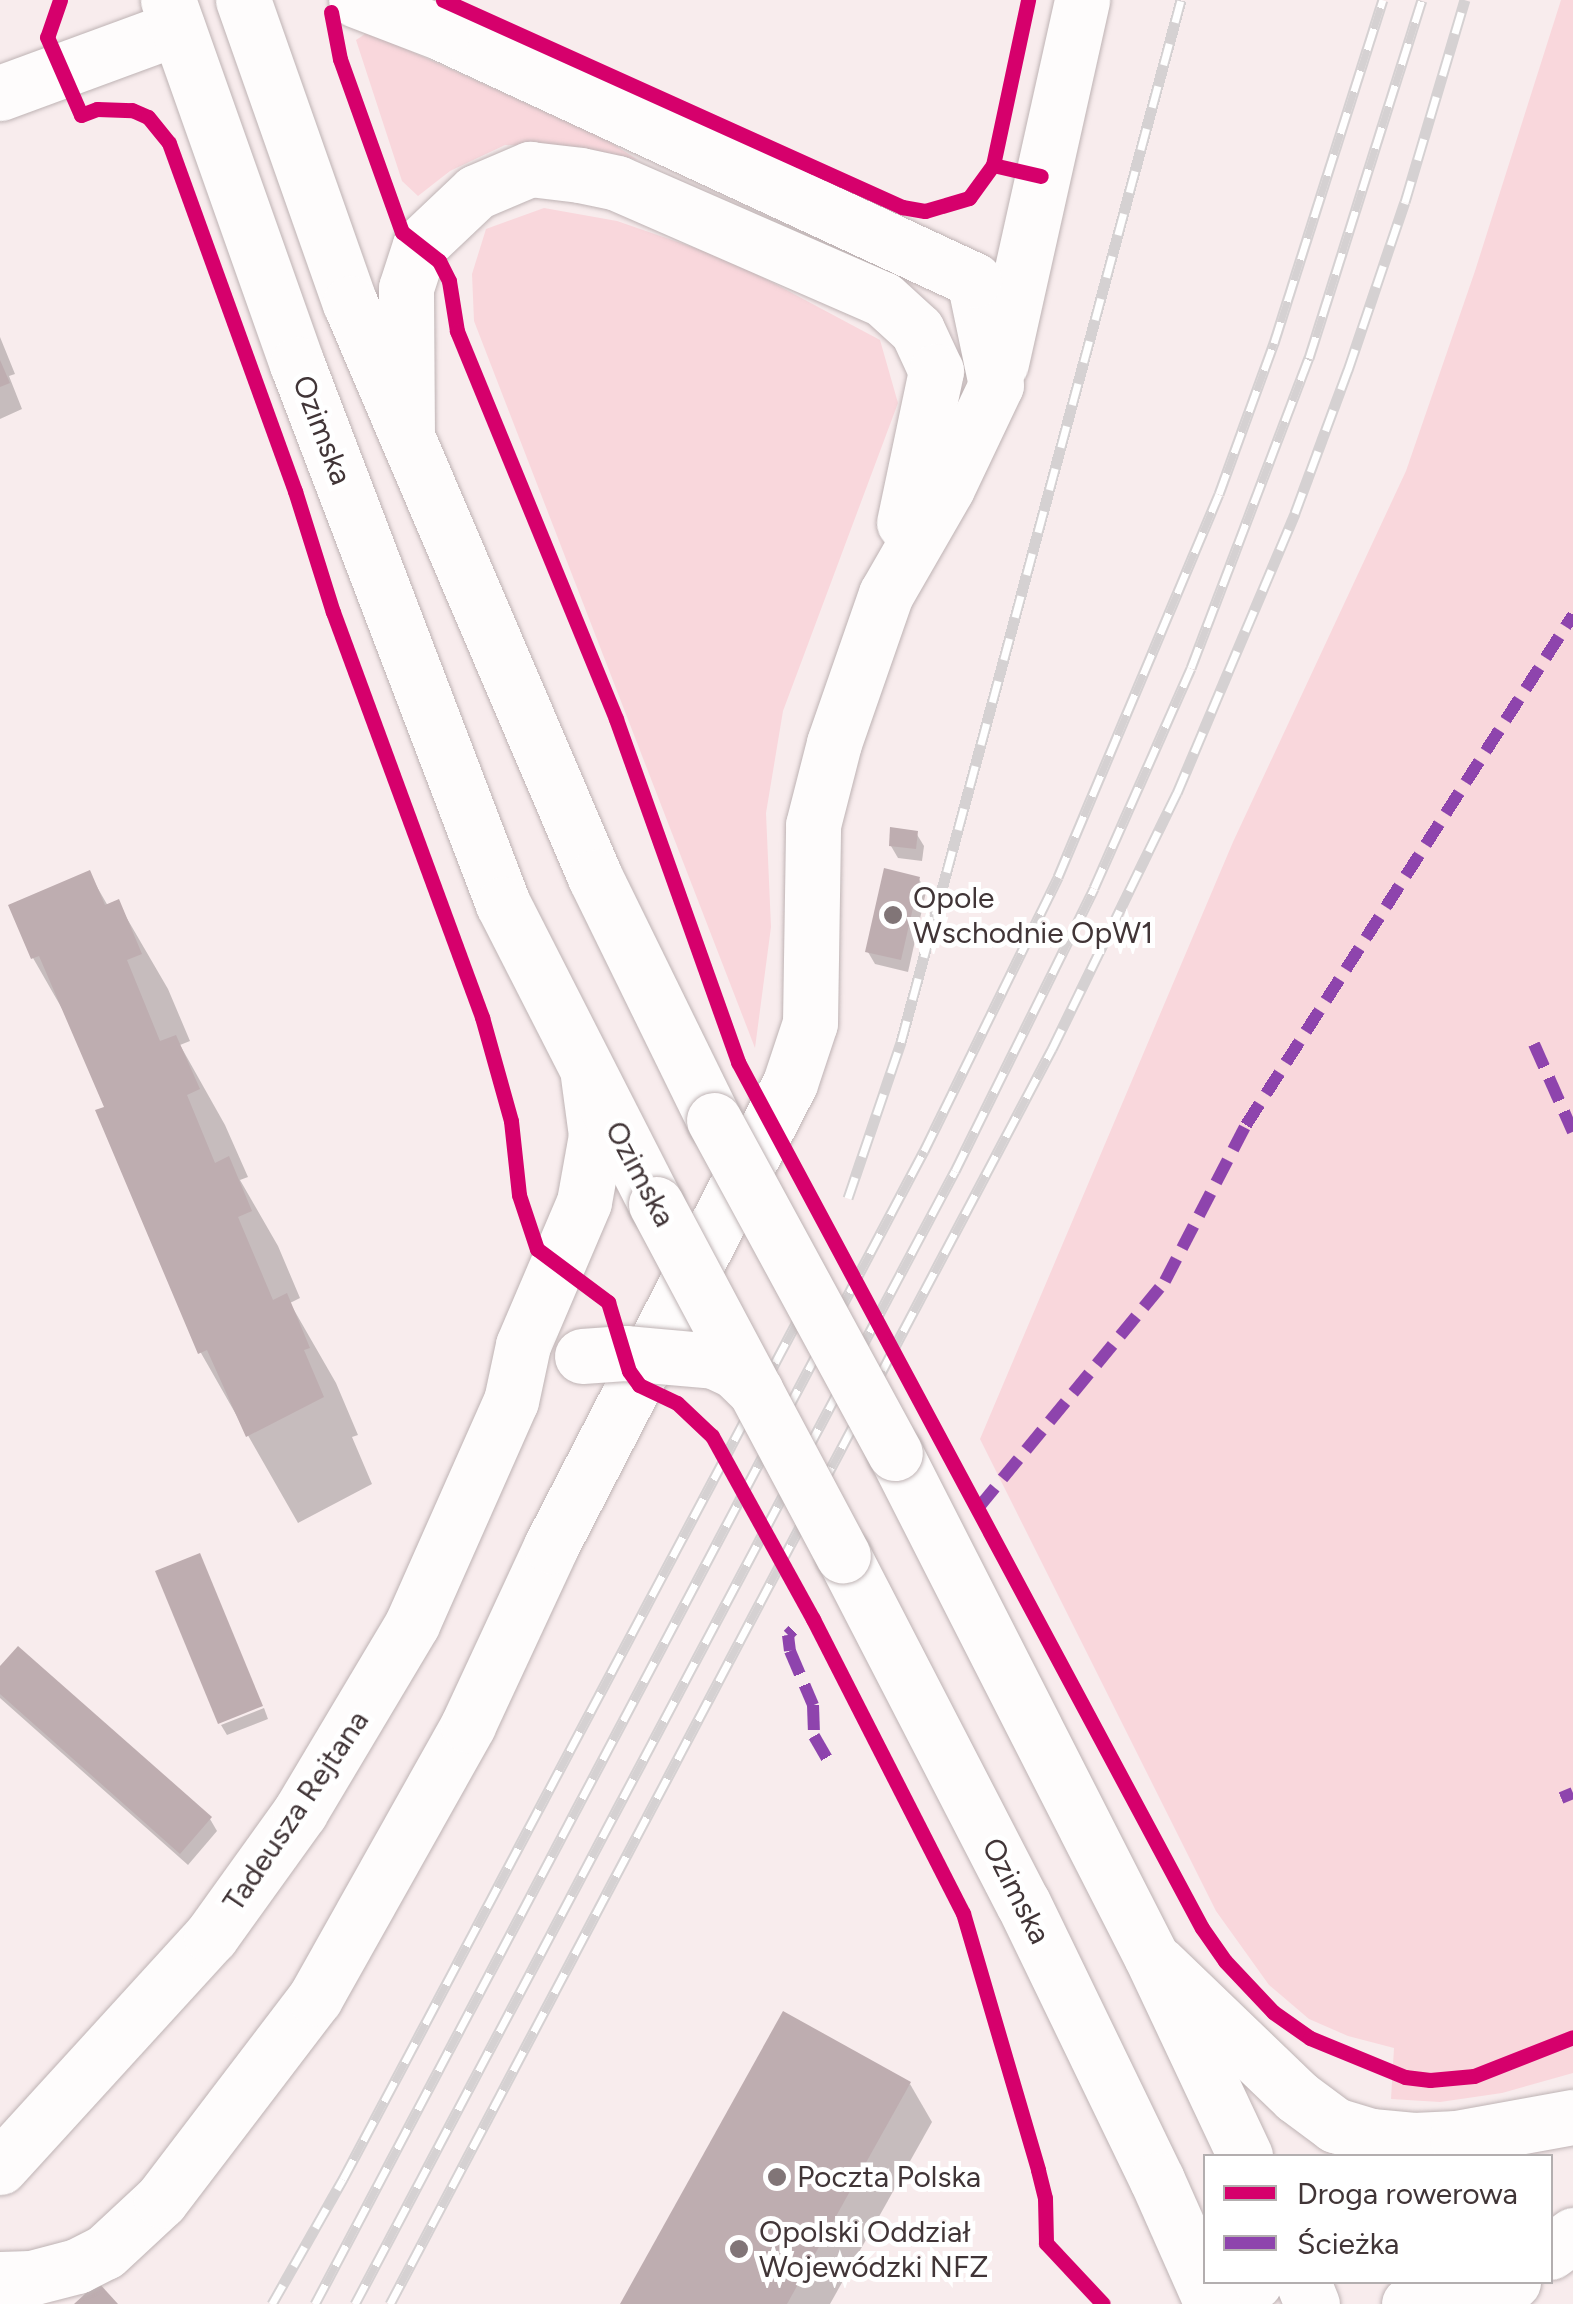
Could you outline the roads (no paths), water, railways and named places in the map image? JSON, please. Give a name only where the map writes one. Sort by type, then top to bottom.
[{"type":"street","points":[[243,0],[350,302],[595,877],[714,1120],[895,1454],[1151,1956],[1244,2154]]},
{"type":"street","points":[[356,0],[442,33],[974,280]]},
{"type":"street","points":[[886,594],[947,488],[996,385],[1082,0]]},
{"type":"street","points":[[0,93],[173,14]]},
{"type":"street","name":"Ozimska","points":[[173,14],[304,382],[503,904],[588,1076],[843,1555],[1203,2251]]},
{"type":"street","points":[[408,436],[406,288],[420,245],[476,192],[530,170],[617,183],[882,299],[917,330],[936,371]]},
{"type":"street","points":[[0,2279],[32,2278],[76,2266],[106,2252],[161,2200],[315,1998],[468,1726],[551,1546],[790,1083],[810,1023],[813,825],[840,726],[886,594],[922,452],[936,371],[974,280],[1042,176]]},
{"type":"street","points":[[974,280],[996,385]]},
{"type":"street","name":"Tadeusza Rejtana","points":[[0,2167],[212,1936],[300,1812],[412,1624],[511,1401],[523,1345],[584,1202],[596,1135],[588,1076]]},
{"type":"street","points":[[511,1401],[582,1356],[625,1354],[714,1361],[735,1371],[756,1391]]},
{"type":"street","points":[[1151,1956],[1296,2096],[1335,2125],[1371,2136],[1414,2140],[1457,2138],[1573,2117]]},
{"type":"street","points":[[1528,2154],[1573,2129]]},
{"type":"street","points":[[1409,2304],[1449,2284]]},
{"type":"street","points":[[1489,2304],[1511,2284]]},
{"type":"railway","points":[[848,1198],[901,1042],[1181,0]]},
{"type":"railway","points":[[315,2304],[924,1151],[1058,877],[1219,494],[1274,343],[1383,0]]},
{"type":"railway","points":[[355,2304],[955,1171],[1094,888],[1191,668],[1309,358],[1422,0]]},
{"type":"railway","points":[[390,2304],[1052,1049],[1177,793],[1295,513],[1348,370],[1405,202],[1465,0]]},
{"type":"railway","points":[[272,2304],[343,2179],[802,1312]]},
{"type":"place","name":"Opole Wschodnie OpW1","points":[[893,915]]},
{"type":"place","name":"Poczta Polska","points":[[777,2177]]},
{"type":"place","name":"Opolski Oddział Wojewódzki NFZ","points":[[739,2249]]}]
